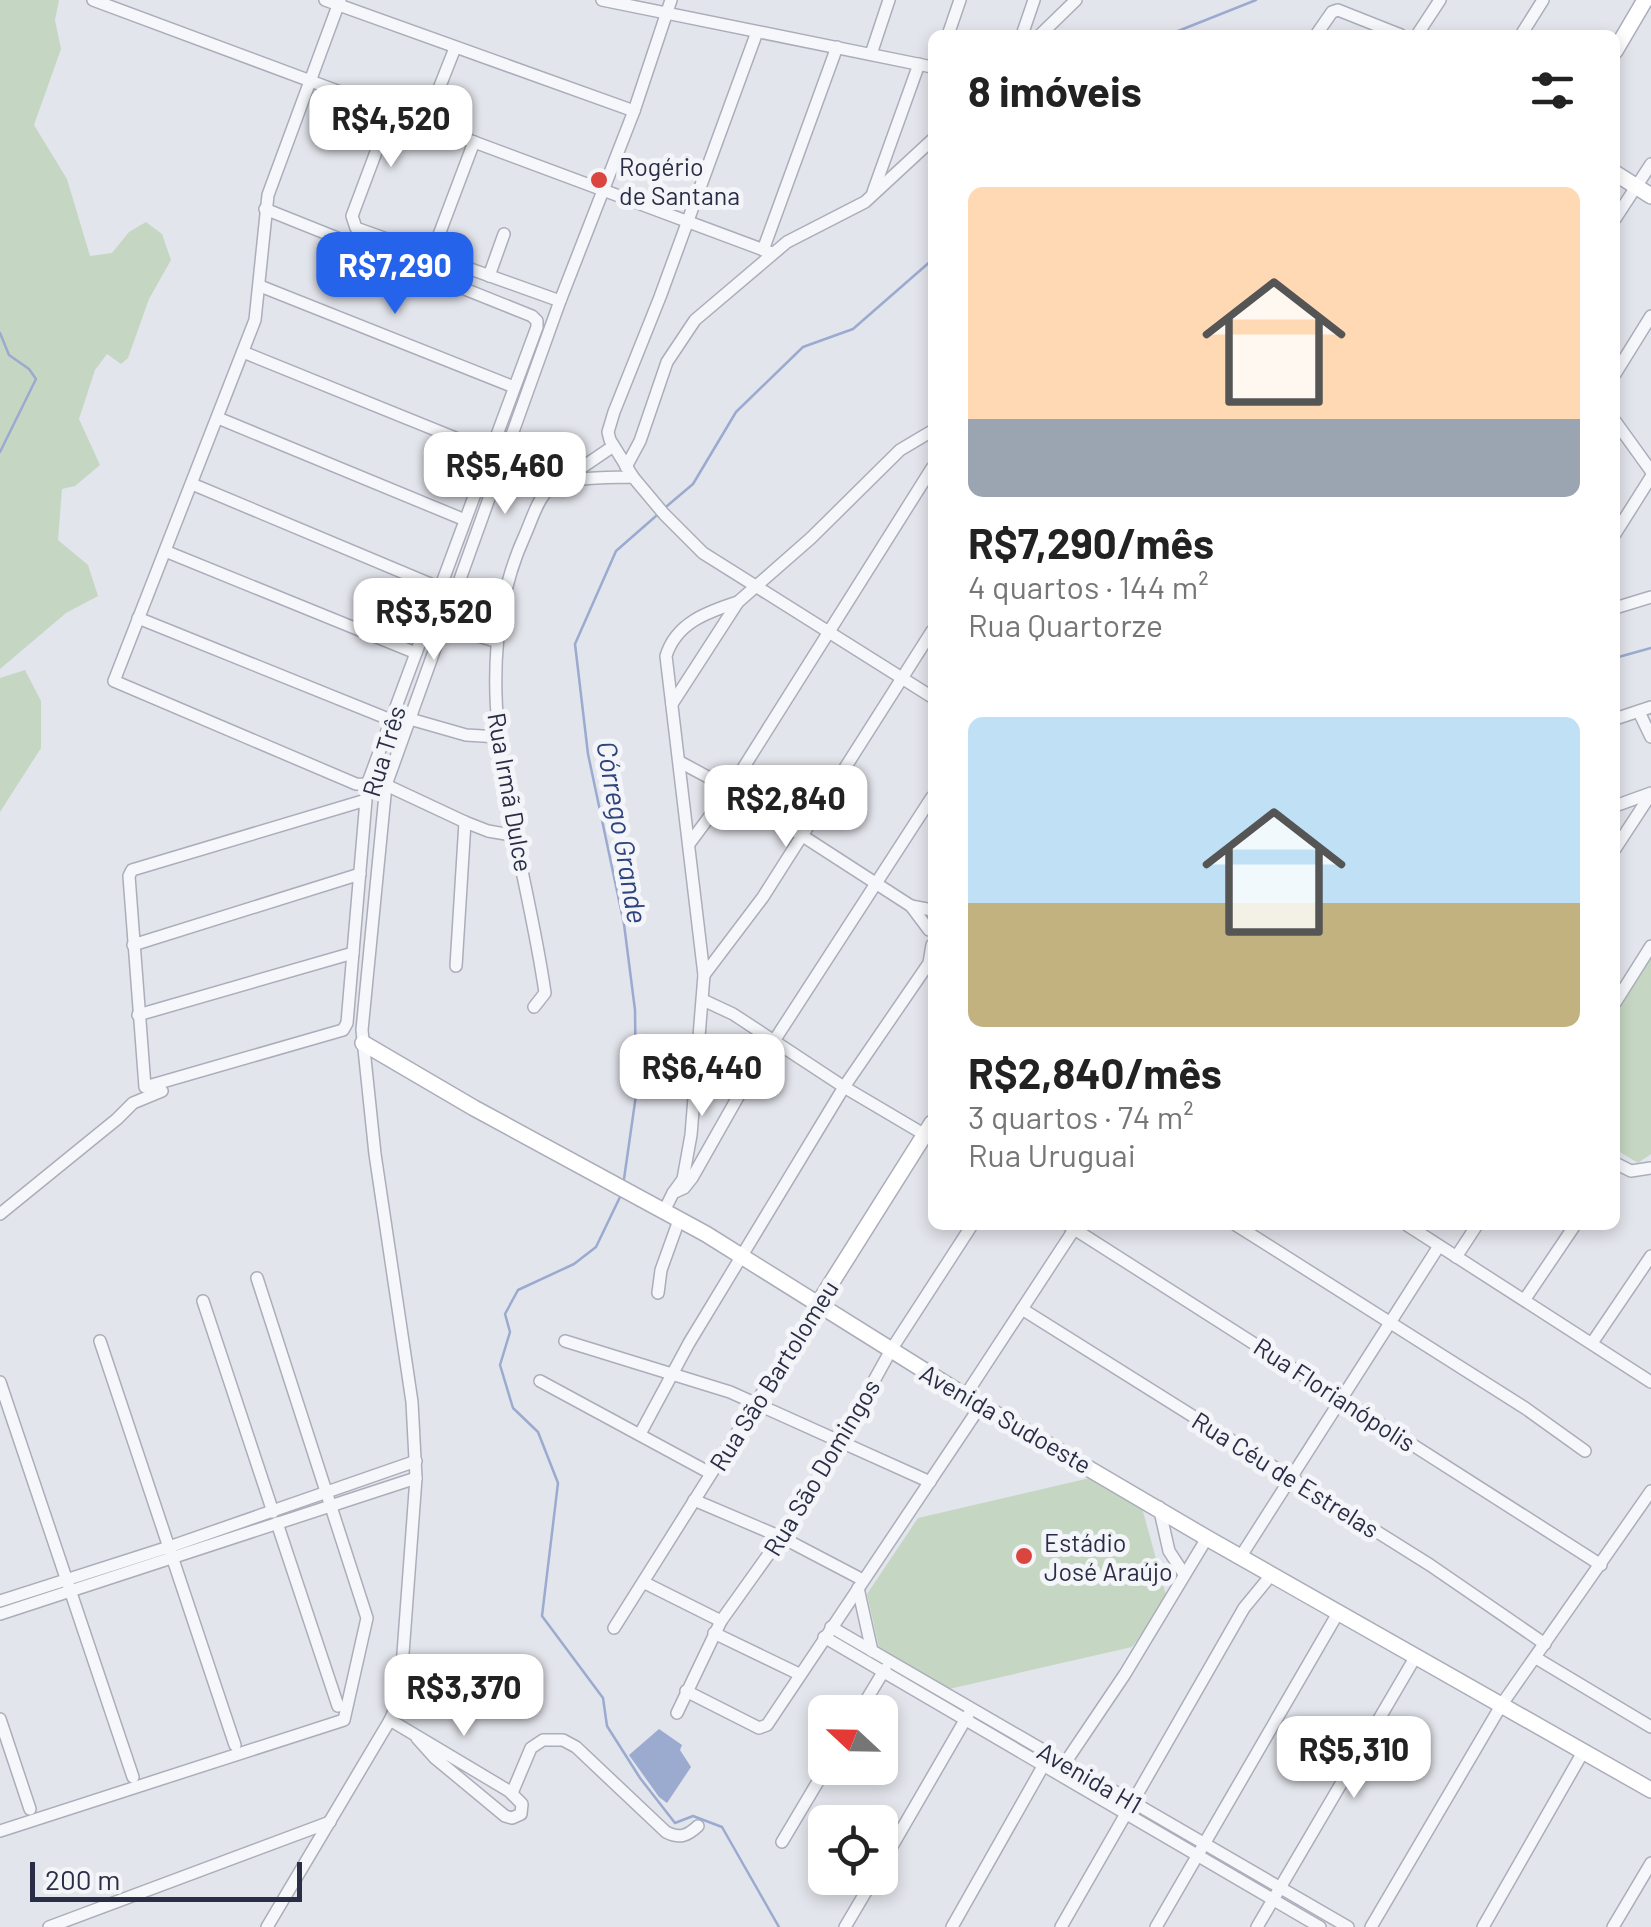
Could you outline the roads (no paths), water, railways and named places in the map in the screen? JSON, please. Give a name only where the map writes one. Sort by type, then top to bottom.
[{"type":"street","points":[[92,0],[768,251]]},
{"type":"street","points":[[325,0],[634,111]]},
{"type":"street","points":[[602,0],[928,66]]},
{"type":"street","points":[[266,1927],[390,1720],[397,1704],[402,1667],[416,1461],[412,1402],[380,1193],[363,1036],[386,785],[560,301],[634,111],[671,0]]},
{"type":"street","points":[[870,54],[888,0]]},
{"type":"street","points":[[950,30],[960,0]]},
{"type":"street","points":[[1024,30],[1034,0]]},
{"type":"street","points":[[1045,30],[1076,0]]},
{"type":"street","points":[[1420,30],[1440,0]]},
{"type":"street","points":[[1524,30],[1544,0]]},
{"type":"street","points":[[1620,42],[1645,0]]},
{"type":"street","points":[[339,2],[265,210],[255,320],[113,678],[117,684],[356,784],[386,785],[488,831],[517,836]]},
{"type":"street","points":[[1320,30],[1336,10],[1389,30]]},
{"type":"street","points":[[757,32],[609,426],[612,447],[664,514],[702,553],[928,694]]},
{"type":"street","points":[[768,251],[837,47]]},
{"type":"street","points":[[425,124],[455,48]]},
{"type":"street","points":[[870,198],[919,64]]},
{"type":"street","points":[[391,112],[352,216],[356,228],[560,301]]},
{"type":"street","points":[[431,256],[474,142]]},
{"type":"street","points":[[629,472],[667,362],[695,320],[768,251],[870,198],[928,144]]},
{"type":"street","points":[[1620,215],[1644,192],[1651,164]]},
{"type":"street","points":[[1620,176],[1644,192]]},
{"type":"street","name":"Rua Três","points":[[138,1015],[143,1085],[148,1088],[343,1030],[347,1022],[367,785],[537,327],[532,316],[265,210]]},
{"type":"street","points":[[489,276],[504,234]]},
{"type":"street","points":[[260,286],[514,387]]},
{"type":"street","points":[[1620,366],[1651,316]]},
{"type":"street","points":[[243,352],[490,452]]},
{"type":"street","points":[[218,418],[465,520]]},
{"type":"street","points":[[1620,428],[1651,474],[1620,526]]},
{"type":"street","points":[[658,1292],[672,1216],[672,1192],[683,1179],[691,1135],[704,975],[666,656],[674,636],[691,622],[738,602],[758,588],[900,450],[928,433]]},
{"type":"street","points":[[499,475],[545,493],[612,447]]},
{"type":"street","points":[[559,484],[629,472]]},
{"type":"street","points":[[689,844],[730,789],[928,474]]},
{"type":"street","points":[[192,484],[440,588]]},
{"type":"street","name":"Rua Irmã Dulce","points":[[534,1007],[545,993],[500,737],[495,641],[513,564],[545,493]]},
{"type":"street","points":[[165,551],[416,652]]},
{"type":"street","points":[[1620,607],[1651,598]]},
{"type":"street","points":[[672,704],[738,602]]},
{"type":"street","points":[[138,618],[392,720]]},
{"type":"street","points":[[444,626],[495,641]]},
{"type":"street","points":[[704,975],[764,897],[928,637]]},
{"type":"street","points":[[1620,718],[1645,710],[1651,737]]},
{"type":"street","points":[[410,719],[466,735],[500,737]]},
{"type":"street","points":[[680,762],[730,789],[877,883],[928,922]]},
{"type":"street","points":[[1620,804],[1651,794]]},
{"type":"street","points":[[1620,841],[1651,794]]},
{"type":"street","points":[[353,953],[138,1015],[128,876],[134,868],[366,800]]},
{"type":"street","points":[[672,1192],[684,1188],[692,1178],[774,1042],[928,803]]},
{"type":"street","points":[[456,966],[466,822]]},
{"type":"street","points":[[133,945],[360,874]]},
{"type":"street","points":[[911,906],[928,909]]},
{"type":"street","points":[[1620,995],[1651,946]]},
{"type":"street","points":[[640,1434],[671,1375],[844,1087],[928,964]]},
{"type":"street","points":[[917,976],[928,969]]},
{"type":"street","points":[[703,1000],[733,1014],[844,1087],[928,1131]]},
{"type":"street","points":[[0,1214],[133,1103],[363,1036]]},
{"type":"street","name":"Avenida Sudoeste","points":[[363,1036],[474,1108],[672,1216],[965,1396],[1207,1538],[1651,1790]]},
{"type":"street","name":"Rua São Bartolomeu","points":[[614,1628],[928,1135]]},
{"type":"street","points":[[1620,1165],[1632,1171],[1651,1168]]},
{"type":"street","name":"Rua São Domingos","points":[[677,1713],[721,1621],[781,1537],[891,1350],[969,1230]]},
{"type":"street","points":[[965,1396],[1071,1230]]},
{"type":"street","name":"Rua Florianópolis","points":[[1079,1230],[1600,1565]]},
{"type":"street","points":[[1244,1230],[1525,1408],[1584,1452]]},
{"type":"street","points":[[1414,1230],[1651,1382]]},
{"type":"street","points":[[1456,1257],[1473,1230]]},
{"type":"street","points":[[1525,1299],[1571,1230]]},
{"type":"street","points":[[1240,1556],[1439,1246]]},
{"type":"street","points":[[1592,1343],[1651,1256]]},
{"type":"street","points":[[0,1832],[344,1720],[368,1618],[256,1278]]},
{"type":"street","points":[[203,1301],[338,1706]]},
{"type":"street","name":"Rua Céu de Estrelas","points":[[1022,1309],[1430,1565],[1545,1644]]},
{"type":"street","points":[[100,1341],[235,1745]]},
{"type":"street","points":[[565,1341],[756,1402],[930,1482]]},
{"type":"street","points":[[540,1381],[710,1473]]},
{"type":"street","points":[[0,1382],[132,1777]]},
{"type":"street","points":[[686,1692],[759,1728],[767,1725],[981,1405]]},
{"type":"street","points":[[0,1614],[70,1585],[330,1498],[416,1461]]},
{"type":"street","points":[[330,1498],[416,1478]]},
{"type":"street","points":[[1371,1927],[1502,1704],[1651,1491]]},
{"type":"street","points":[[694,1500],[781,1537],[861,1584]]},
{"type":"street","points":[[1158,1507],[1170,1552],[1184,1574]]},
{"type":"street","points":[[1062,1769],[1126,1674],[1207,1538]]},
{"type":"street","points":[[1061,1927],[1244,1608],[1272,1574]]},
{"type":"street","points":[[645,1583],[721,1621]]},
{"type":"street","points":[[861,1584],[872,1651]]},
{"type":"street","points":[[0,1601],[70,1585]]},
{"type":"street","points":[[1156,1927],[1338,1613]]},
{"type":"street","name":"Avenida H1","points":[[827,1632],[882,1673],[1051,1754],[1062,1769]]},
{"type":"street","name":"Avenida H1","points":[[827,1632],[889,1661],[1044,1766],[1062,1769],[1198,1856],[1320,1927]]},
{"type":"street","points":[[714,1634],[799,1674]]},
{"type":"street","points":[[1257,1927],[1416,1656]]},
{"type":"street","points":[[1536,1658],[1651,1727]]},
{"type":"street","points":[[869,1695],[889,1661]]},
{"type":"street","points":[[898,1836],[969,1715]]},
{"type":"street","points":[[0,1720],[30,1810]]},
{"type":"street","points":[[390,1720],[512,1793],[523,1807],[520,1814],[505,1816],[417,1738]]},
{"type":"street","points":[[512,1793],[531,1748],[543,1740],[563,1740],[576,1747],[666,1832],[676,1837],[688,1835],[698,1826]]},
{"type":"street","points":[[1483,1927],[1584,1752]]},
{"type":"street","points":[[952,1927],[1051,1754]]},
{"type":"street","points":[[782,1842],[816,1785]]},
{"type":"street","name":"Avenida H1","points":[[1130,1809],[1205,1844],[1348,1927]]},
{"type":"street","points":[[49,1927],[330,1822]]},
{"type":"street","points":[[1613,1927],[1651,1863]]},
{"type":"street","points":[[845,1927],[864,1895]]},
{"type":"water","points":[[659,1729],[682,1745],[680,1750],[691,1767],[667,1803],[629,1755]]},
{"type":"waterway","name":"Córrego Grande","points":[[1181,30],[1256,0]]},
{"type":"waterway","name":"Córrego Grande","points":[[667,506],[693,484],[736,412],[803,347],[853,329],[928,263]]},
{"type":"waterway","points":[[0,333],[9,355],[36,379],[0,452]]},
{"type":"waterway","name":"Córrego Grande","points":[[624,1179],[636,1095],[635,1010],[624,924],[588,754],[575,644],[616,551],[656,516]]},
{"type":"waterway","points":[[1620,657],[1651,648]]},
{"type":"waterway","name":"Córrego Grande","points":[[620,1197],[596,1247],[574,1264],[518,1290],[505,1314],[510,1332],[500,1365],[513,1408],[538,1432],[558,1483],[542,1616],[603,1698],[607,1726],[640,1778],[675,1823],[693,1816],[722,1827],[779,1927]]},
{"type":"place","name":"Rogério de Santana","points":[[599,180]]},
{"type":"place","name":"Estádio José Araújo","points":[[1024,1556]]}]
